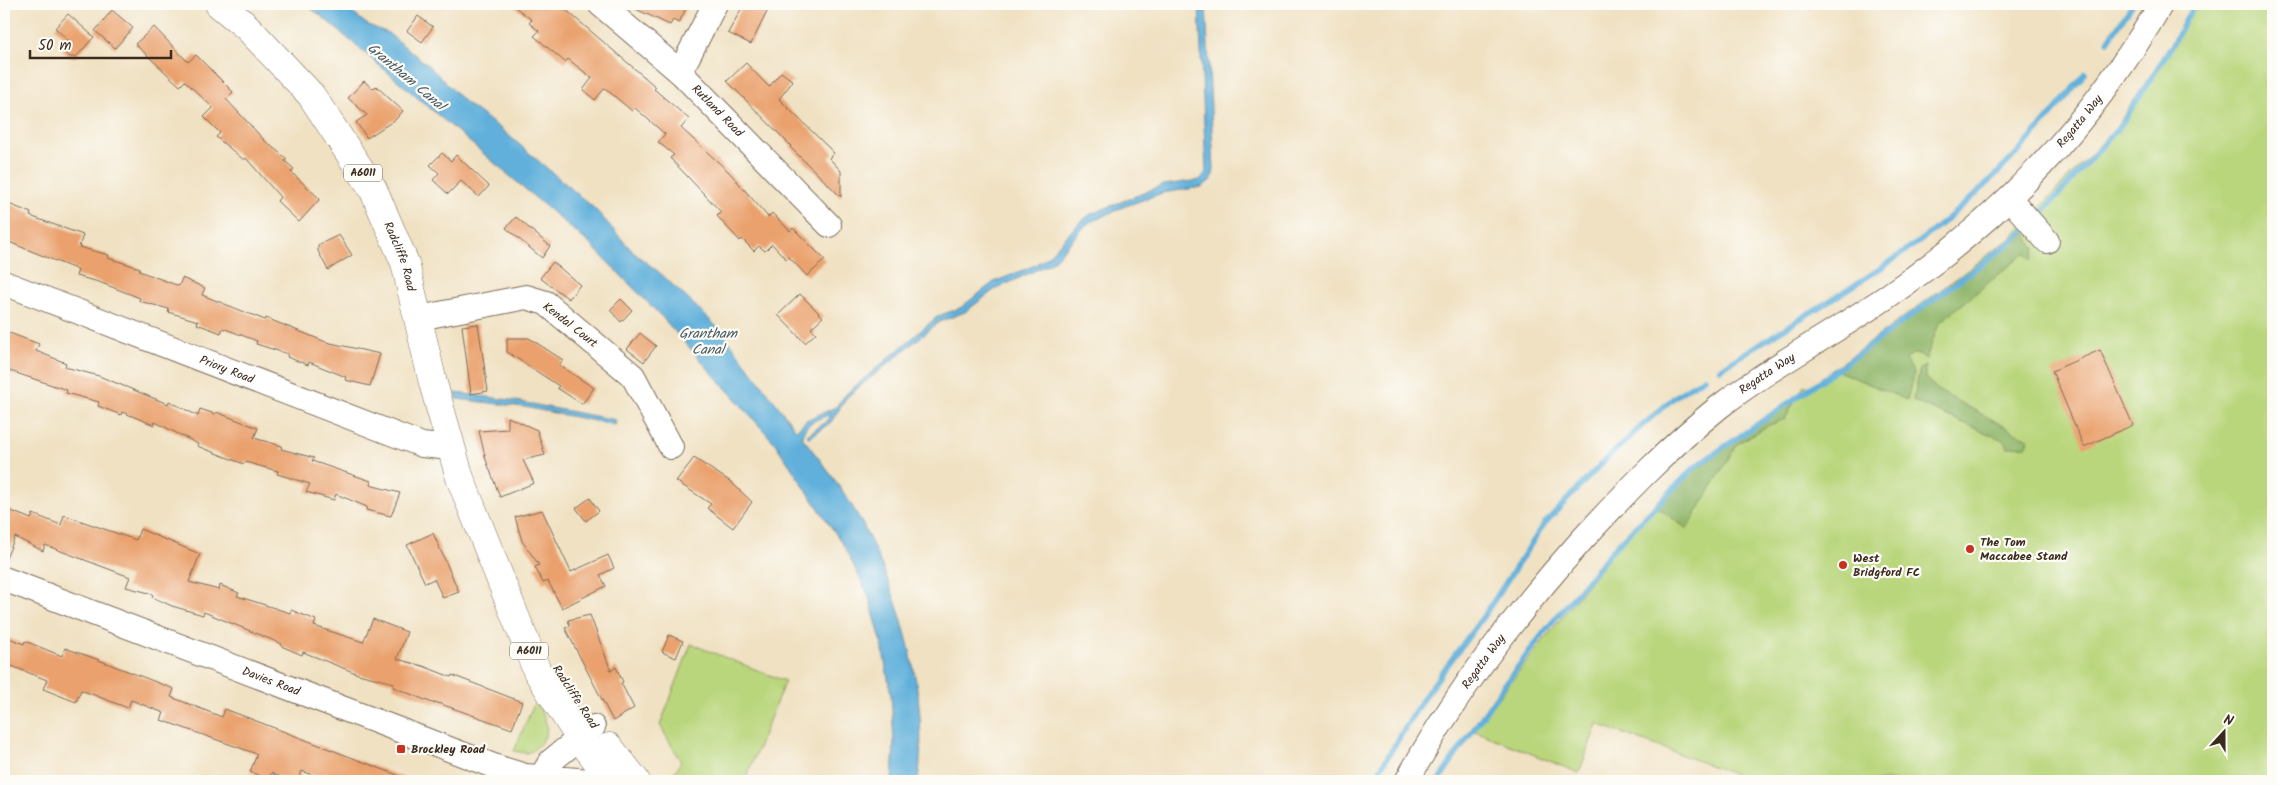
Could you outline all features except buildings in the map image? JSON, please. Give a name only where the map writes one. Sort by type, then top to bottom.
[{"type":"highway","name":"Radcliffe Road","points":[[219,4],[247,27],[311,95],[374,189],[401,254],[419,318],[450,448],[491,557],[529,614],[612,781]]},
{"type":"highway","name":"Radcliffe Road","points":[[586,732],[636,781]]},
{"type":"street","name":"Rutland Road","points":[[600,4],[680,72],[829,225]]},
{"type":"street","points":[[680,72],[716,4]]},
{"type":"street","name":"Regatta Way","points":[[1407,781],[1451,706],[1504,634],[1539,590],[1633,484],[1728,401],[1790,357],[1886,297],[1983,224],[2055,153],[2086,117],[2145,32],[2162,4]]},
{"type":"street","points":[[2010,199],[2037,229]]},
{"type":"street","name":"Priory Road","points":[[4,283],[422,445],[450,448]]},
{"type":"street","name":"Kendal Court","points":[[419,318],[526,296],[546,303],[633,376],[671,447]]},
{"type":"street","name":"Davies Road","points":[[4,579],[494,774],[591,781]]},
{"type":"street","points":[[543,779],[551,761],[586,732]]},
{"type":"green space","points":[[2197,4],[2273,4],[2273,781],[1753,781],[1597,724],[1579,773],[1473,730],[1621,542],[1693,472],[1801,392],[1804,385],[1809,387],[2011,238],[2115,129]]},
{"type":"green space","points":[[2026,233],[2035,249],[2032,261],[2025,253],[1939,323],[1926,359],[1920,354],[1912,354],[1906,360],[1914,373],[1907,400],[1838,371]]},
{"type":"green space","points":[[1925,366],[1925,378],[1939,391],[2026,438],[2029,440],[2026,446],[2008,447],[2005,441],[1913,401],[1920,369]]},
{"type":"green space","points":[[1796,398],[1785,419],[1767,426],[1737,444],[1687,529],[1657,507],[1693,472]]},
{"type":"green space","points":[[691,644],[785,681],[745,781],[669,781],[681,762],[660,725]]},
{"type":"green space","points":[[535,701],[546,722],[547,728],[544,739],[532,751],[526,753],[514,751]]},
{"type":"water","name":"Grantham Canal","points":[[303,4],[341,4],[368,25],[388,33],[429,66],[466,103],[501,129],[595,209],[634,253],[660,273],[723,333],[796,430],[806,420],[836,407],[846,394],[938,316],[960,308],[994,282],[1033,266],[1046,258],[1079,223],[1091,214],[1163,185],[1200,180],[1206,172],[1199,4],[1206,4],[1214,170],[1212,179],[1202,187],[1162,193],[1123,207],[1087,224],[1051,263],[994,290],[965,312],[939,322],[847,397],[831,422],[809,438],[807,435],[826,422],[831,414],[809,424],[803,432],[802,437],[842,490],[863,525],[890,585],[901,617],[910,650],[920,716],[921,748],[918,781],[892,781],[894,742],[891,695],[881,640],[869,597],[844,546],[774,442],[661,316],[591,245],[319,14]]},
{"type":"water","points":[[456,393],[510,400],[616,420],[615,425],[524,407],[457,399]]},
{"type":"waterway","points":[[2108,41],[2133,4]]},
{"type":"waterway","points":[[2035,221],[2121,125],[2175,41],[2194,4]]},
{"type":"waterway","points":[[1720,369],[1866,278],[1943,223],[1994,177],[2018,152],[2085,73]]},
{"type":"waterway","points":[[1438,781],[1502,688],[1545,631],[1615,547],[1695,467],[1842,366],[2017,238],[2028,227]]},
{"type":"waterway","points":[[1373,781],[1424,697],[1485,614],[1545,523],[1606,459],[1645,423],[1676,396],[1704,378]]},
{"type":"place","name":"The Tom Maccabee Stand","points":[[1970,549]]},
{"type":"place","name":"West Bridgford FC","points":[[1843,565]]},
{"type":"place","name":"Brockley Road","points":[[401,749]]}]
